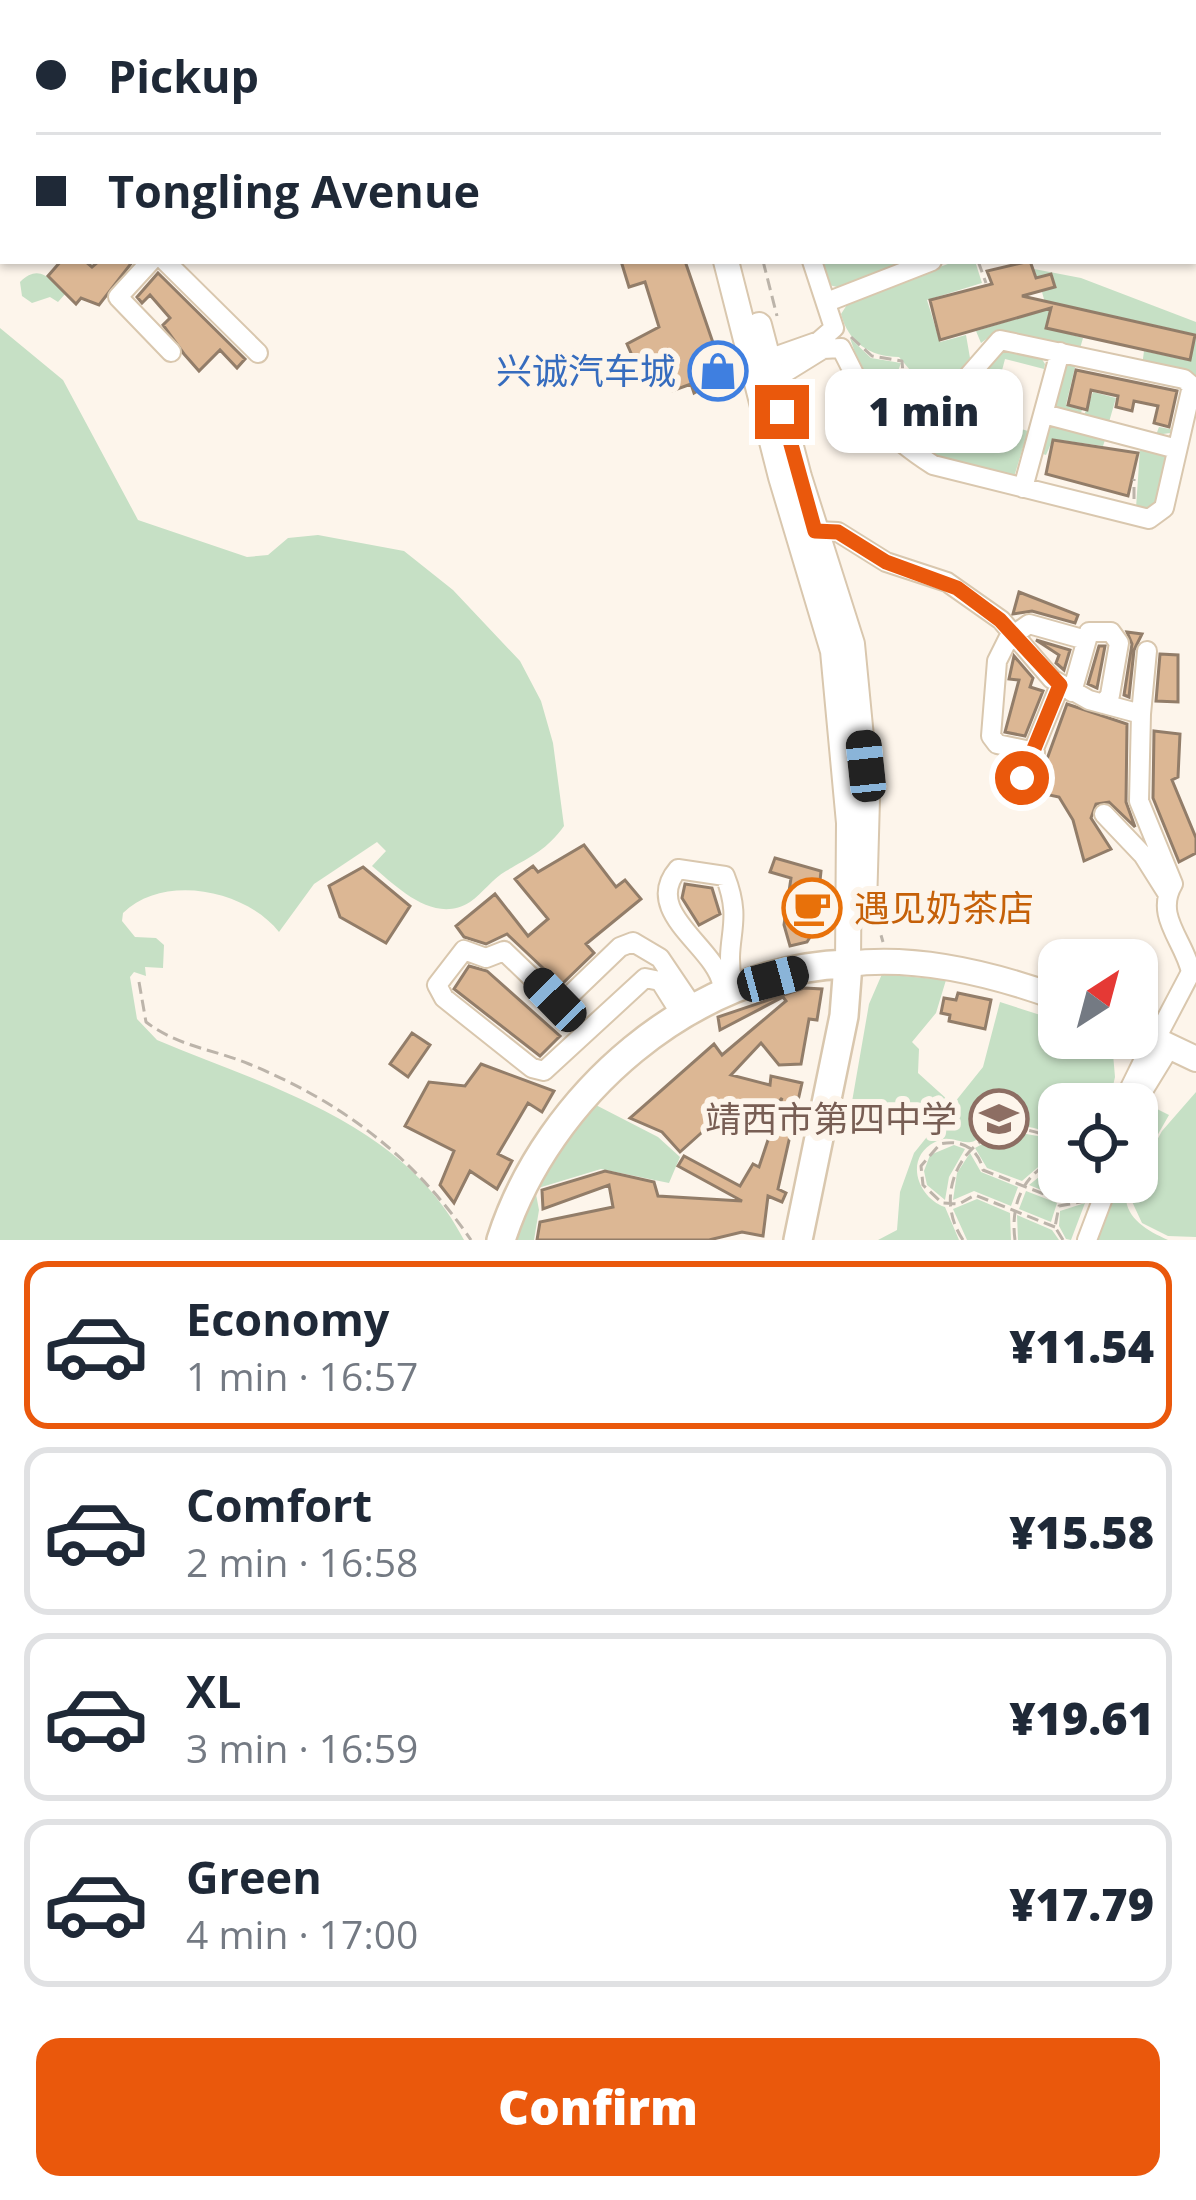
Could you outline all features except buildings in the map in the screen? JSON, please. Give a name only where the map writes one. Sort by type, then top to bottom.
[{"type":"highway","points":[[497,1240],[518,1182],[580,1086],[683,1004],[727,982],[856,957]]},
{"type":"highway","points":[[497,1240],[560,1126],[646,1041],[715,998],[856,957]]},
{"type":"highway","points":[[798,1240],[856,957]]},
{"type":"highway","points":[[812,1240],[851,1052],[856,957]]},
{"type":"main road","points":[[727,264],[781,477],[833,651],[856,957]]},
{"type":"main road","points":[[743,264],[856,675],[867,799],[856,957]]},
{"type":"main road","points":[[856,957],[966,972],[1038,989]]},
{"type":"main road","points":[[1159,1036],[1196,1059]]},
{"type":"street","points":[[148,264],[118,297],[171,352]]},
{"type":"street","points":[[168,264],[258,353]]},
{"type":"street","points":[[813,264],[838,338],[875,422],[907,446],[944,471],[1149,519],[1161,514],[1193,392],[1188,381],[1000,340],[907,446]]},
{"type":"street","points":[[827,302],[924,264]]},
{"type":"street","points":[[770,369],[823,349],[838,338]]},
{"type":"street","points":[[1023,488],[1060,352]]},
{"type":"street","points":[[1044,414],[1178,448]]},
{"type":"street","points":[[815,531],[838,532],[886,562],[947,582],[991,611],[1066,688],[1141,714]]},
{"type":"street","points":[[1035,752],[997,744],[991,736],[994,670],[1008,639],[1035,624],[1087,640]]},
{"type":"street","points":[[1022,778],[1096,629],[1119,639],[1111,694],[1104,704]]},
{"type":"street","points":[[1133,1083],[1191,972],[1166,914],[1172,878],[1138,793],[1147,651]]},
{"type":"street","points":[[1105,814],[1143,855],[1167,893]]},
{"type":"street","points":[[678,869],[724,876],[737,906],[727,982],[718,964],[688,938],[669,904],[669,883],[678,869]]},
{"type":"street","points":[[633,942],[660,958],[683,1004],[660,981],[645,978],[544,1071],[532,1069],[444,998],[437,985],[464,950],[486,958],[504,952],[555,1000],[567,998],[620,947],[633,942]]},
{"type":"street","points":[[1142,1083],[1159,1036]]},
{"type":"street","points":[[1083,1240],[1093,1203]]},
{"type":"street","points":[[1083,1240],[1096,1203]]},
{"type":"path","points":[[979,264],[986,283]]},
{"type":"path","points":[[838,338],[855,338],[872,356],[899,359],[904,370],[955,387]]},
{"type":"path","points":[[904,370],[890,390],[891,400],[904,415],[925,423]]},
{"type":"path","points":[[1130,514],[1134,479]]},
{"type":"path","points":[[139,982],[146,1022],[201,1052],[257,1067],[343,1112],[416,1168],[471,1240]]},
{"type":"path","points":[[963,1240],[950,1204],[955,1170],[971,1148],[995,1133],[1024,1130],[1038,1136]]},
{"type":"path","points":[[1038,1192],[983,1170],[971,1148],[959,1142],[940,1144],[921,1166],[927,1192],[950,1204],[975,1195],[1055,1227],[1063,1240]]},
{"type":"path","points":[[1015,1240],[1014,1211],[1024,1186],[1038,1169]]},
{"type":"path","points":[[1055,1227],[1064,1203]]},
{"type":"green space","points":[[79,264],[92,264],[58,302],[50,297],[32,303],[22,296],[20,282],[29,275],[41,274],[54,282]]},
{"type":"green space","points":[[820,264],[905,264],[841,288],[829,285]]},
{"type":"green space","points":[[948,264],[976,264],[982,283],[927,300],[940,342],[966,335],[970,358],[950,382],[915,376],[899,357],[870,351],[849,333],[841,314],[850,300]]},
{"type":"green space","points":[[1034,269],[1081,278],[1196,322],[1196,378],[1142,366],[1144,351],[1190,361],[1195,334],[1052,302],[1046,328],[1083,338],[1079,352],[996,332],[981,343],[976,331],[1047,310],[1042,292],[1056,287],[1052,274],[1037,277]]},
{"type":"green space","points":[[0,328],[63,380],[138,520],[247,557],[268,555],[288,538],[318,535],[404,551],[453,590],[520,661],[541,701],[553,743],[564,826],[545,847],[501,874],[470,902],[443,909],[405,893],[372,866],[386,851],[377,842],[314,884],[279,932],[246,906],[204,892],[160,893],[123,913],[122,921],[135,937],[156,938],[164,945],[163,968],[145,967],[146,976],[134,972],[130,977],[137,1019],[157,1040],[288,1093],[370,1138],[438,1200],[464,1240],[0,1240]]},
{"type":"green space","points":[[850,338],[871,358],[901,363],[888,398],[912,422],[894,424],[872,403]]},
{"type":"green space","points":[[1001,352],[1040,356],[1045,364],[1044,369],[1005,359],[989,420],[1028,431],[1014,477],[936,458],[929,439],[933,428]]},
{"type":"green space","points":[[1076,359],[1182,383],[1187,389],[1177,432],[1156,435],[1159,427],[1175,430],[1184,388],[1076,363],[1066,405],[1082,410],[1079,418],[1058,414],[1052,405],[1061,369]]},
{"type":"green space","points":[[905,373],[948,384],[916,419],[902,411],[891,395]]},
{"type":"green space","points":[[1093,392],[1116,398],[1109,422],[1083,418]]},
{"type":"green space","points":[[1051,423],[1107,434],[1103,446],[1053,439],[1046,455],[1040,453]]},
{"type":"green space","points":[[1110,440],[1168,452],[1154,510],[1136,508],[1140,449]]},
{"type":"green space","points":[[882,974],[946,980],[936,1013],[912,1042],[919,1049],[918,1073],[949,1101],[935,1101],[913,1128],[849,1119],[869,1004]]},
{"type":"green space","points":[[1000,1002],[1038,1014],[1038,1059],[1113,1059],[1115,1077],[1114,1083],[1038,1083],[1038,1130],[1006,1127],[971,1142],[935,1142],[919,1158],[918,1177],[928,1195],[945,1207],[959,1240],[878,1240],[897,1230],[900,1192],[914,1153],[983,1067]]},
{"type":"green space","points":[[1196,1092],[1196,1237],[1168,1236],[1142,1223],[1133,1203],[1158,1203],[1162,1131]]},
{"type":"green space","points":[[590,1102],[658,1137],[680,1157],[669,1183],[601,1169],[535,1189],[539,1210],[534,1240],[508,1240],[516,1217]]},
{"type":"green space","points":[[1158,1110],[1169,1115],[1158,1134]]},
{"type":"green space","points":[[997,1136],[1038,1136],[1038,1167],[1022,1181],[987,1168],[975,1148]]},
{"type":"green space","points":[[954,1145],[965,1149],[949,1177],[945,1200],[927,1185],[924,1171],[930,1155]]},
{"type":"green space","points":[[970,1153],[981,1172],[1018,1187],[1011,1206],[974,1191],[953,1200],[957,1173]]},
{"type":"green space","points":[[1026,1191],[1038,1196],[1038,1203],[1057,1203],[1051,1222],[1019,1209]]},
{"type":"green space","points":[[977,1199],[1010,1213],[1011,1240],[967,1240],[953,1209]]},
{"type":"green space","points":[[1085,1203],[1071,1240],[1059,1226],[1060,1211]]},
{"type":"green space","points":[[1108,1203],[1127,1203],[1135,1218],[1168,1240],[1094,1240]]},
{"type":"green space","points":[[1017,1215],[1052,1230],[1059,1240],[1018,1240]]},
{"type":"place","name":"兴诚汽车城","points":[[718,371]]},
{"type":"place","name":"遇见奶茶店","points":[[812,908]]},
{"type":"place","name":"靖西市第四中学","points":[[999,1119]]},
{"type":"route","points":[[782,412],[815,531],[838,532],[886,562],[935,576],[957,588],[991,611],[1060,685],[1033,761],[1022,778]]}]
